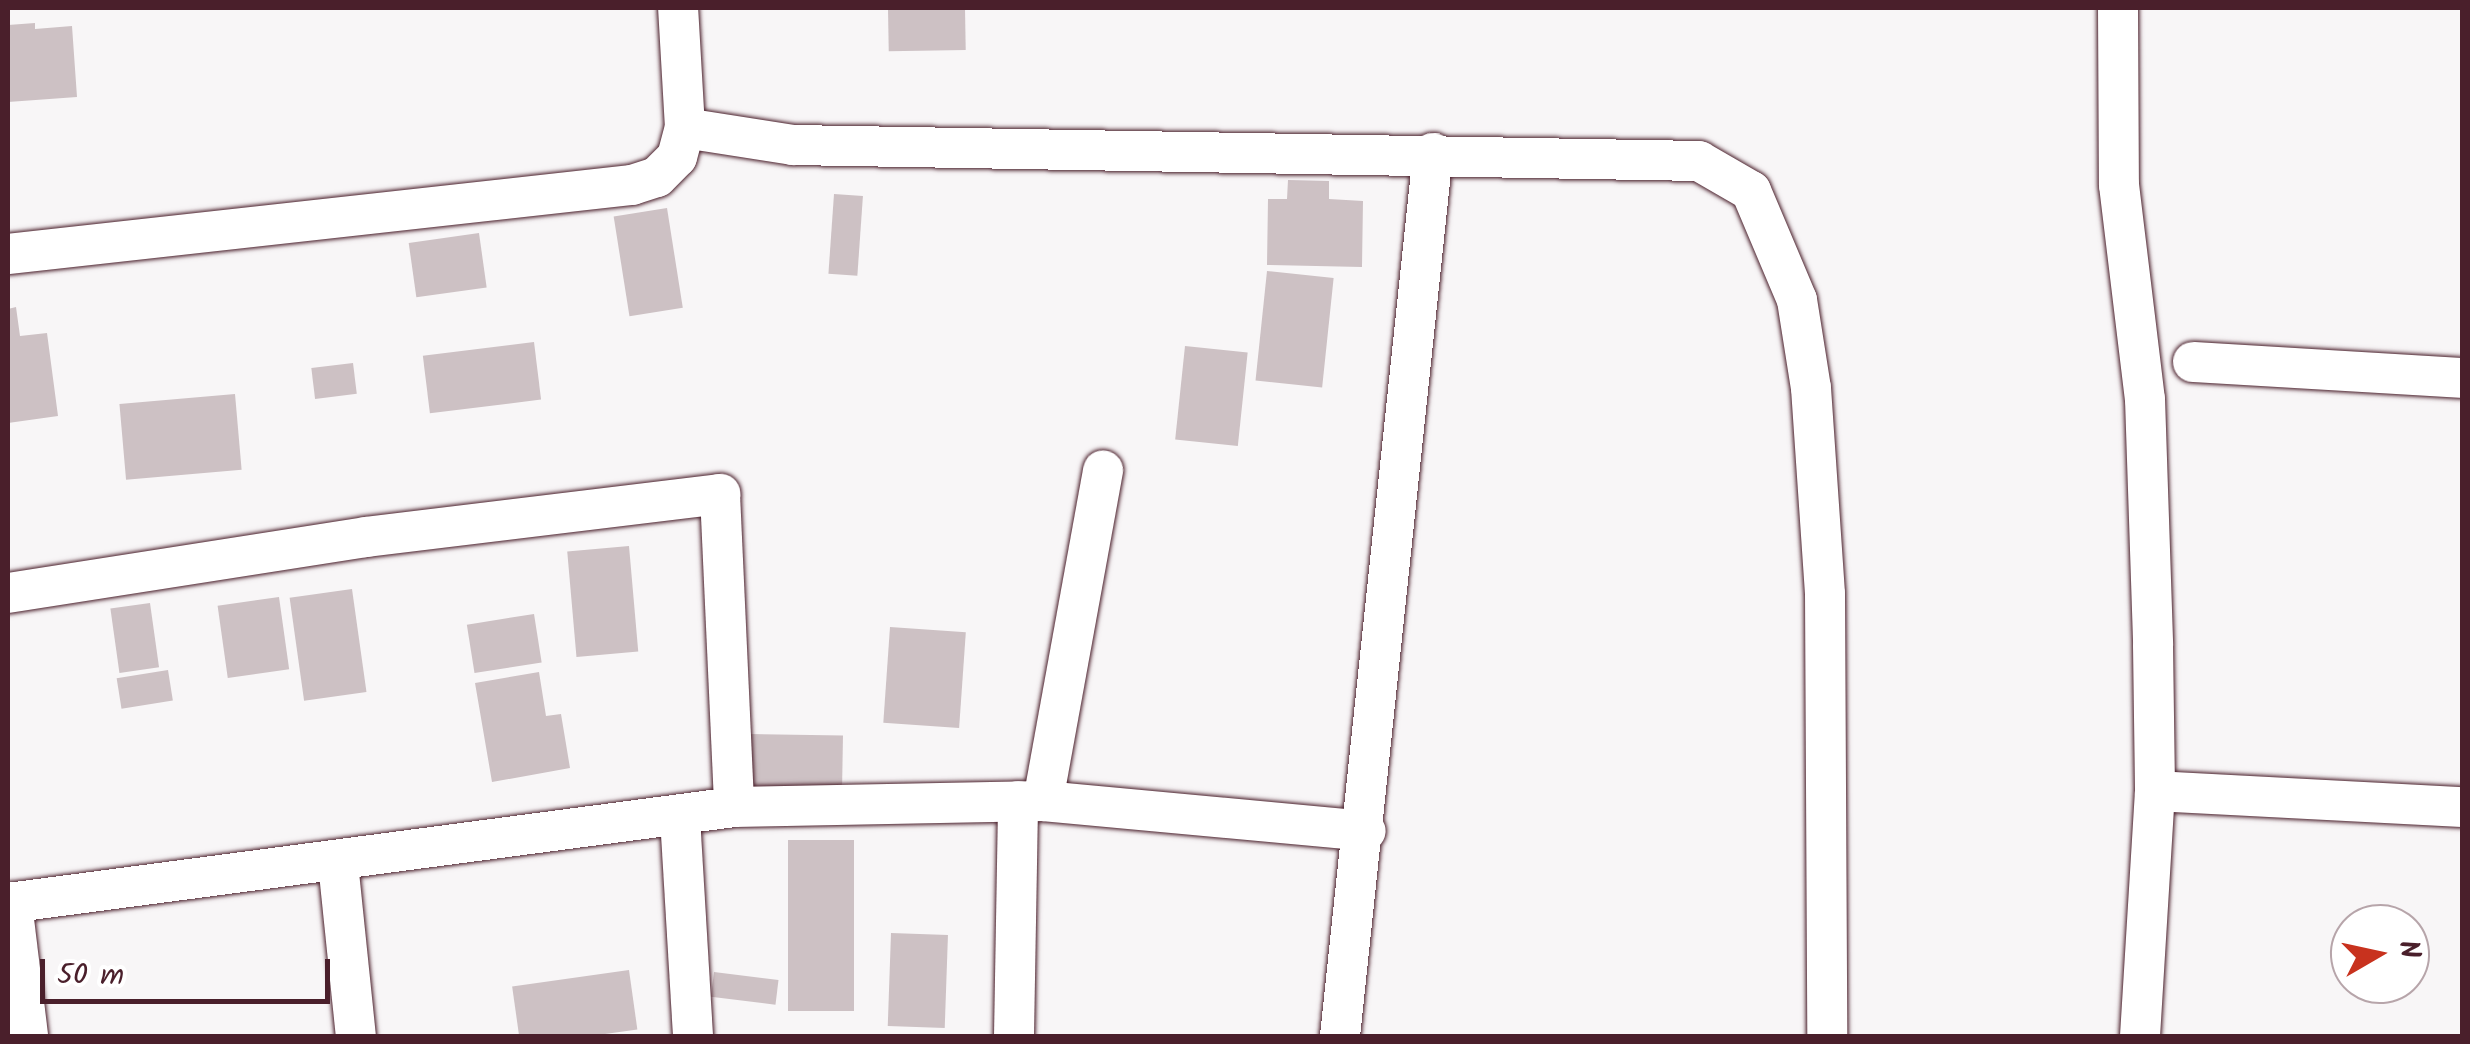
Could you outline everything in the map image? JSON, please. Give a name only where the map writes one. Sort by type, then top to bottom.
[{"type":"street","points":[[8,254],[632,185],[657,177],[677,157],[685,128],[678,8]]},
{"type":"street","points":[[2118,8],[2120,184],[2145,398],[2155,790],[2140,1036]]},
{"type":"street","points":[[685,128],[812,146],[1135,156],[1433,153],[1700,161],[1751,191],[1772,228],[1797,300],[1811,388],[1825,594],[1827,1036]]},
{"type":"street","points":[[1340,1036],[1366,831],[1433,153]]},
{"type":"street","points":[[2193,362],[2462,378]]},
{"type":"street","points":[[1014,1036],[1031,802],[1104,470]]},
{"type":"street","points":[[8,594],[366,537],[720,494],[734,808]]},
{"type":"street","points":[[2155,790],[2462,808]]},
{"type":"street","points":[[28,1036],[10,903],[338,863],[734,808],[1031,802],[1366,831]]},
{"type":"street","points":[[680,817],[692,1036]]},
{"type":"street","points":[[338,863],[356,1036]]},
{"type":"building","points":[[965,8],[966,50],[889,51],[888,9]]},
{"type":"building","points":[[35,23],[35,29],[72,26],[77,97],[8,102],[8,25]]},
{"type":"building","points":[[1288,180],[1329,181],[1329,199],[1363,201],[1362,267],[1267,265],[1268,199],[1287,199]]},
{"type":"building","points":[[834,194],[863,196],[857,276],[828,274]]},
{"type":"building","points":[[667,208],[683,308],[629,316],[614,216]]},
{"type":"building","points":[[479,233],[487,287],[416,297],[409,243]]},
{"type":"building","points":[[1267,271],[1334,278],[1322,387],[1256,380]]},
{"type":"building","points":[[16,307],[20,336],[47,333],[58,416],[8,423],[8,309]]},
{"type":"building","points":[[534,342],[541,400],[430,413],[423,356]]},
{"type":"building","points":[[1185,346],[1248,353],[1238,446],[1175,439]]},
{"type":"building","points":[[353,363],[357,394],[315,399],[311,368]]},
{"type":"building","points":[[235,394],[242,470],[126,480],[119,404]]},
{"type":"building","points":[[629,546],[638,652],[576,657],[567,551]]},
{"type":"building","points":[[352,589],[366,692],[304,701],[290,598]]},
{"type":"building","points":[[279,597],[289,669],[228,678],[218,606]]},
{"type":"building","points":[[150,603],[159,667],[119,673],[110,609]]},
{"type":"building","points":[[534,614],[542,662],[475,673],[467,625]]},
{"type":"building","points":[[890,627],[966,632],[959,728],[883,723]]},
{"type":"building","points":[[168,670],[173,701],[121,709],[117,678]]},
{"type":"building","points":[[539,672],[546,716],[561,714],[570,768],[492,782],[475,683]]},
{"type":"building","points":[[750,734],[843,736],[842,790],[749,788]]},
{"type":"building","points":[[788,840],[854,840],[854,1011],[788,1011]]},
{"type":"building","points":[[891,933],[948,935],[945,1028],[888,1026]]},
{"type":"building","points":[[629,970],[637,1029],[591,1036],[519,1036],[512,986]]},
{"type":"building","points":[[714,972],[779,980],[775,1005],[711,997]]}]
